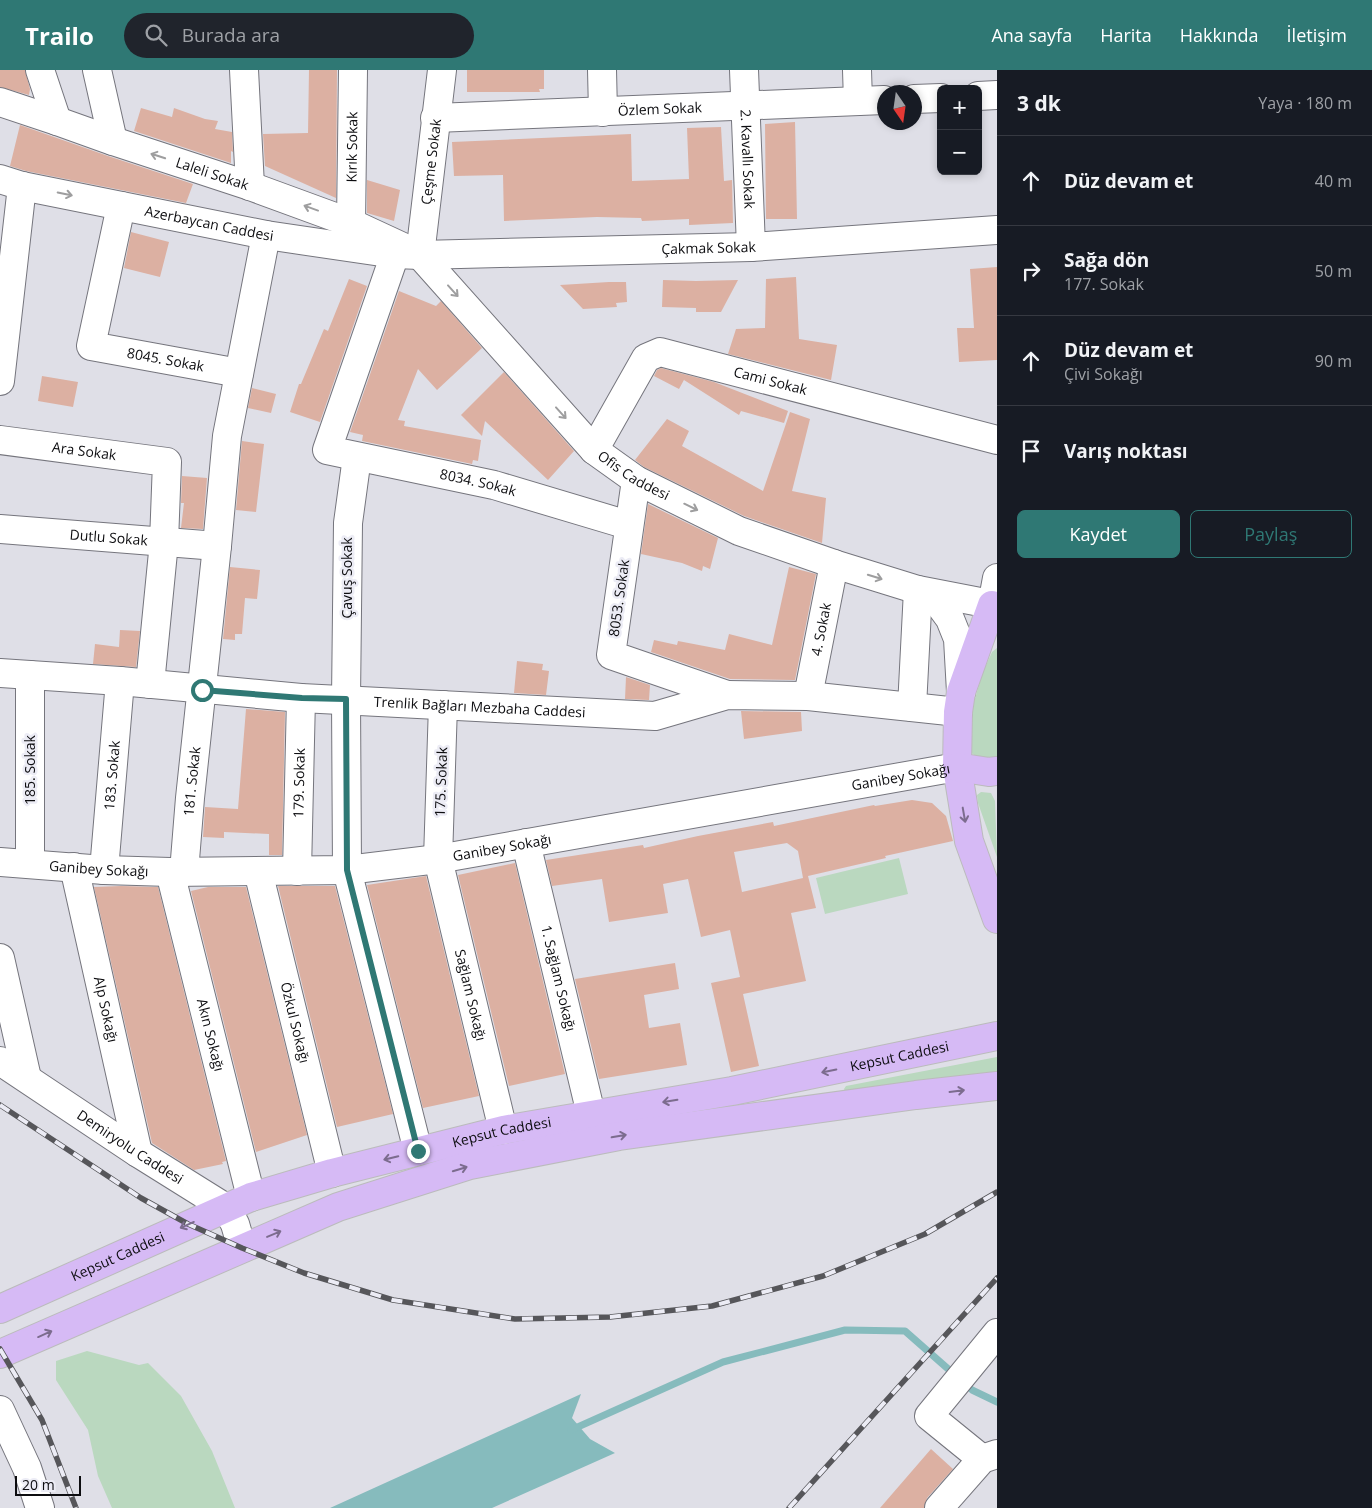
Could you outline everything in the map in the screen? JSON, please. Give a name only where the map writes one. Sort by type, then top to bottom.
[{"type":"main road","points":[[987,618],[959,702],[957,767],[969,841],[997,919]]},
{"type":"main road","name":"Ganibey Sokağı","points":[[957,767],[989,772],[997,770]]},
{"type":"main road","name":"Kepsut Caddesi","points":[[0,1309],[251,1197],[332,1173],[503,1130],[732,1090],[997,1036]]},
{"type":"main road","name":"Kepsut Caddesi","points":[[0,1354],[338,1206],[470,1165],[619,1136],[916,1095],[997,1086]]},
{"type":"street","points":[[40,70],[57,121]]},
{"type":"street","points":[[97,70],[113,141]]},
{"type":"street","points":[[244,70],[250,186]]},
{"type":"street","name":"Kırık Sokak","points":[[351,223],[353,70]]},
{"type":"street","name":"Çeşme Sokak","points":[[408,254],[435,118],[442,70]]},
{"type":"street","points":[[602,70],[603,112]]},
{"type":"street","name":"2. Kavallı Sokak","points":[[744,70],[751,247]]},
{"type":"street","points":[[857,70],[871,101]]},
{"type":"street","points":[[982,96],[997,96]]},
{"type":"street","points":[[922,99],[937,98]]},
{"type":"street","name":"Özlem Sokak","points":[[435,118],[871,101]]},
{"type":"street","name":"Laleli Sokak","points":[[0,102],[250,186],[351,223],[408,254]]},
{"type":"street","points":[[0,381],[11,182]]},
{"type":"street","name":"Azerbaycan Caddesi","points":[[11,182],[266,235],[408,254]]},
{"type":"street","name":"8045. Sokak","points":[[121,206],[91,346],[239,373]]},
{"type":"street","name":"Çakmak Sokak","points":[[408,254],[751,247],[997,230]]},
{"type":"street","name":"181. Sokak","points":[[177,872],[190,798],[227,436],[266,235]]},
{"type":"street","name":"8034. Sokak","points":[[408,254],[327,450],[494,485],[628,525]]},
{"type":"street","name":"Ofis Caddesi","points":[[408,254],[594,450],[636,480],[740,531],[834,564],[918,590],[987,618]]},
{"type":"street","name":"Cami Sokak","points":[[594,450],[646,358],[660,352],[997,440]]},
{"type":"street","name":"Ara Sokak","points":[[0,440],[167,462],[164,542]]},
{"type":"street","name":"Çavuş Sokak","points":[[357,457],[348,523],[347,870],[418,1151]]},
{"type":"street","name":"8053. Sokak","points":[[636,480],[628,525],[611,655],[727,695]]},
{"type":"street","name":"Dutlu Sokak","points":[[0,529],[217,546]]},
{"type":"street","points":[[150,684],[164,542]]},
{"type":"street","name":"4. Sokak","points":[[808,696],[834,564]]},
{"type":"street","points":[[987,618],[997,578]]},
{"type":"street","points":[[912,707],[918,590]]},
{"type":"street","name":"Ofis Caddesi","points":[[918,590],[939,604],[954,626],[958,639],[959,702]]},
{"type":"street","name":"Trenlik Bağları Mezbaha Caddesi","points":[[0,673],[120,681],[302,698],[655,716],[727,695],[808,696],[912,707],[959,702]]},
{"type":"street","name":"185. Sokak","points":[[30,675],[30,864]]},
{"type":"street","name":"183. Sokak","points":[[104,870],[120,681]]},
{"type":"street","name":"179. Sokak","points":[[297,871],[302,698]]},
{"type":"street","name":"175. Sokak","points":[[438,859],[443,705]]},
{"type":"street","name":"Ganibey Sokağı","points":[[0,862],[104,870],[177,872],[347,870],[438,859],[957,767]]},
{"type":"street","name":"1. Sağlam Sokağı","points":[[526,843],[591,1114]]},
{"type":"street","name":"Sağlam Sokağı","points":[[438,859],[503,1130]]},
{"type":"street","name":"Alp Sokağı","points":[[74,867],[138,1153]]},
{"type":"street","name":"Akın Sokağı","points":[[177,872],[251,1197]]},
{"type":"street","name":"Özkul Sokağı","points":[[258,872],[332,1173]]},
{"type":"street","points":[[0,958],[27,1078]]},
{"type":"street","name":"Demiryolu Caddesi","points":[[0,1061],[138,1153],[226,1208]]},
{"type":"street","points":[[226,1208],[235,1224],[242,1248]]},
{"type":"street","points":[[939,1508],[989,1456],[929,1416],[997,1333]]},
{"type":"street","points":[[0,1410],[27,1468],[40,1508]]},
{"type":"green space","points":[[997,648],[997,757],[979,759],[969,751],[966,728],[983,672],[992,652]]},
{"type":"green space","points":[[981,792],[991,793],[995,801],[997,857],[978,803],[977,795]]},
{"type":"green space","points":[[899,858],[908,894],[825,914],[816,878]]},
{"type":"green space","points":[[997,1057],[997,1073],[846,1093],[844,1089],[846,1086]]},
{"type":"green space","points":[[87,1351],[139,1365],[148,1363],[181,1396],[212,1451],[235,1508],[112,1508],[98,1476],[88,1430],[56,1380],[56,1361]]},
{"type":"water","points":[[581,1394],[572,1418],[590,1439],[615,1453],[492,1508],[330,1508]]},
{"type":"building","points":[[0,70],[25,70],[30,89],[29,95],[0,87]]},
{"type":"building","points":[[309,70],[337,70],[336,198],[265,166],[263,134],[308,133]]},
{"type":"building","points":[[467,70],[544,70],[544,89],[539,89],[540,92],[467,92]]},
{"type":"building","points":[[141,108],[172,117],[174,108],[205,119],[218,121],[215,129],[232,132],[233,152],[231,151],[231,163],[134,131]]},
{"type":"building","points":[[795,122],[797,219],[766,219],[765,124]]},
{"type":"building","points":[[20,125],[193,184],[186,203],[26,171],[10,166]]},
{"type":"building","points":[[721,127],[724,181],[732,180],[733,223],[689,225],[689,219],[642,221],[641,218],[597,217],[504,221],[503,175],[454,176],[452,142],[631,134],[632,181],[689,179],[687,128]]},
{"type":"building","points":[[367,180],[400,190],[394,221],[367,213]]},
{"type":"building","points":[[131,232],[169,242],[160,277],[124,268]]},
{"type":"building","points":[[997,267],[997,360],[959,362],[957,328],[974,328],[970,269]]},
{"type":"building","points":[[796,277],[799,339],[837,345],[831,380],[728,354],[736,329],[765,328],[766,279]]},
{"type":"building","points":[[349,279],[367,286],[320,422],[290,412],[299,384],[301,384],[324,329],[328,331]]},
{"type":"building","points":[[663,280],[738,280],[721,312],[696,312],[696,308],[662,307]]},
{"type":"building","points":[[626,282],[627,302],[616,303],[617,307],[583,309],[560,285]]},
{"type":"building","points":[[399,291],[436,306],[441,301],[482,348],[437,390],[418,369],[398,420],[405,421],[404,426],[481,440],[478,461],[473,460],[472,464],[362,441],[363,435],[350,432]]},
{"type":"building","points":[[661,368],[714,382],[788,411],[784,423],[741,411],[739,415],[684,380],[685,378],[679,389],[654,376],[657,370]]},
{"type":"building","points":[[504,372],[574,451],[548,480],[485,421],[482,436],[461,415]]},
{"type":"building","points":[[42,376],[78,382],[73,407],[38,401]]},
{"type":"building","points":[[252,388],[276,394],[271,413],[248,408]]},
{"type":"building","points":[[790,412],[810,419],[792,491],[826,498],[822,543],[744,516],[644,467],[635,460],[667,419],[689,431],[682,446],[763,491]]},
{"type":"building","points":[[242,441],[264,444],[256,512],[236,510]]},
{"type":"building","points":[[182,476],[207,478],[203,529],[181,528],[184,503],[181,503]]},
{"type":"building","points":[[648,504],[718,538],[710,569],[703,566],[702,571],[682,563],[641,554]]},
{"type":"building","points":[[230,567],[260,570],[257,599],[245,598],[242,634],[235,634],[235,640],[223,639]]},
{"type":"building","points":[[789,567],[816,574],[795,680],[730,679],[651,652],[654,640],[677,645],[678,641],[725,650],[729,634],[772,645]]},
{"type":"building","points":[[120,630],[140,631],[136,667],[93,664],[95,644],[119,647]]},
{"type":"building","points":[[517,661],[543,664],[542,670],[549,671],[546,695],[514,693]]},
{"type":"building","points":[[626,677],[650,685],[649,700],[625,699]]},
{"type":"building","points":[[246,709],[285,712],[282,855],[269,855],[269,834],[224,832],[224,838],[203,837],[205,807],[238,809]]},
{"type":"building","points":[[741,711],[801,712],[802,731],[744,739]]},
{"type":"building","points":[[912,800],[932,803],[946,816],[953,841],[808,876],[816,908],[791,913],[806,981],[743,994],[759,1066],[731,1072],[711,983],[740,977],[730,930],[701,937],[688,879],[663,884],[668,913],[609,922],[602,879],[552,886],[546,860],[643,845],[644,848],[773,822],[774,826]],"holes":[[[787,843],[798,851],[803,878],[742,892],[734,852]]]},
{"type":"building","points":[[515,863],[565,1074],[509,1086],[458,875]]},
{"type":"building","points":[[426,876],[479,1096],[423,1108],[367,885]]},
{"type":"building","points":[[278,886],[335,886],[393,1114],[337,1127]]},
{"type":"building","points":[[94,887],[158,887],[226,1161],[222,1162],[223,1164],[194,1170],[152,1143]]},
{"type":"building","points":[[208,887],[246,887],[307,1135],[256,1152],[191,891]]},
{"type":"building","points":[[675,963],[679,989],[644,995],[649,1028],[680,1023],[687,1065],[599,1079],[575,979]]},
{"type":"building","points":[[931,1449],[953,1469],[927,1498],[924,1508],[880,1508]]},
{"type":"waterway","points":[[571,1430],[723,1362],[845,1330],[905,1331],[955,1375]]},
{"type":"waterway","points":[[963,1382],[972,1390],[997,1402]]},
{"type":"railway","points":[[0,1105],[141,1198],[188,1224],[242,1248],[304,1273],[393,1300],[515,1319],[610,1317],[712,1306],[823,1276],[925,1234],[997,1192]]},
{"type":"railway","points":[[789,1508],[997,1278]]},
{"type":"railway","points":[[0,1349],[42,1420],[76,1508]]},
{"type":"route","points":[[202,690],[302,698],[346,699],[347,870],[418,1151]]}]
